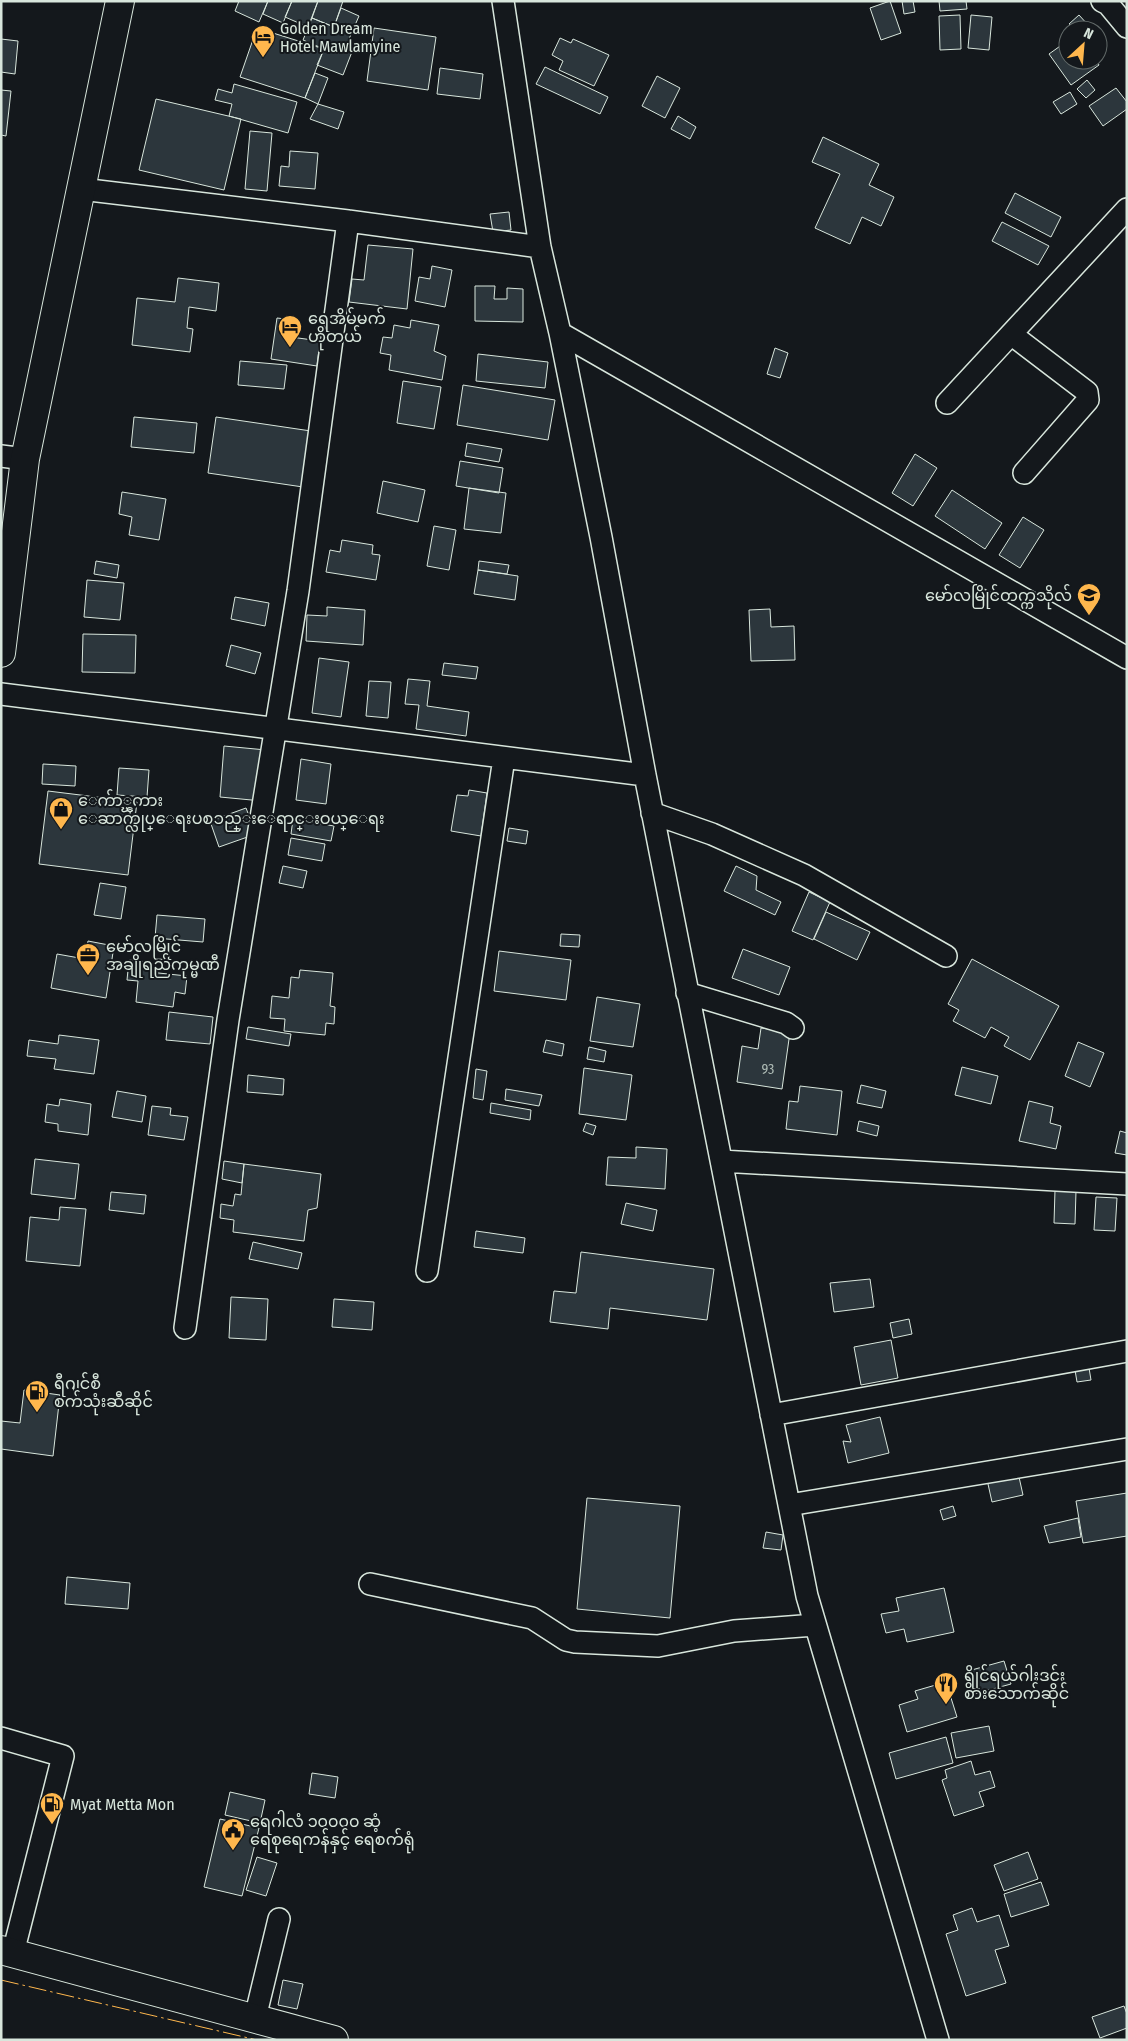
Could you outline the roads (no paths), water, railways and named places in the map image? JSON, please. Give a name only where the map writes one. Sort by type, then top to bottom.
[{"type":"main road","points":[[1,653],[13,457],[80,189],[120,1]]},
{"type":"main road","points":[[7,1951],[334,2040]]},
{"type":"street","points":[[503,1],[540,247],[560,333],[601,537],[652,814],[789,1505],[815,1625],[938,2040]]},
{"type":"street","points":[[1102,1],[1108,4],[1127,27]]},
{"type":"street","points":[[80,189],[348,220],[540,247]]},
{"type":"street","points":[[947,403],[1127,209]]},
{"type":"street","points":[[184,1328],[228,1020],[298,591],[348,220]]},
{"type":"street","points":[[560,333],[1127,658]]},
{"type":"street","points":[[1011,334],[1087,392],[1088,400],[1024,473]]},
{"type":"street","points":[[1,694],[645,776]]},
{"type":"street","points":[[427,1271],[504,758]]},
{"type":"street","points":[[652,814],[712,834],[804,875],[946,956]]},
{"type":"street","points":[[688,993],[786,1023],[793,1028]]},
{"type":"street","points":[[721,1162],[1127,1184]]},
{"type":"street","points":[[771,1415],[1127,1351]]},
{"type":"street","points":[[789,1505],[1127,1450]]},
{"type":"street","points":[[370,1584],[532,1618],[566,1640],[575,1642],[658,1646],[734,1631],[815,1625]]},
{"type":"street","points":[[1,1738],[63,1756],[7,1951]]},
{"type":"street","points":[[255,2018],[279,1919]]},
{"type":"place","name":"Golden Dream Hotel Mawlamyine","points":[[263,58]]},
{"type":"place","name":"ရွှေအိမ်မက် ဟိုတယ်","points":[[290,348]]},
{"type":"place","name":"မော်လမြိုင်တက္ကသိုလ်","points":[[1089,616]]},
{"type":"place","name":"ေက်ာ္ၾကား ေဆာက္လုပ္ေရးပစၥည္းေရာင္းဝယ္ေရး","points":[[61,830]]},
{"type":"place","name":"မော်လမြိုင် အချိုရည်ကုမ္မဏီ","points":[[88,976]]},
{"type":"place","name":"ရီဂျင်စီ စက်သုံးဆီဆိုင်","points":[[37,1413]]},
{"type":"place","name":"ရွိုင်ရယ်ဂါးဒင်း စားသောက်ဆိုင်","points":[[946,1705]]},
{"type":"place","name":"Myat Metta Mon","points":[[52,1825]]},
{"type":"place","name":"ရေဂါလံ ၁၀၀၀၀ ဆံ့ ရေစုရေကန်နှင့် ရေစက်ရုံ","points":[[233,1851]]}]
